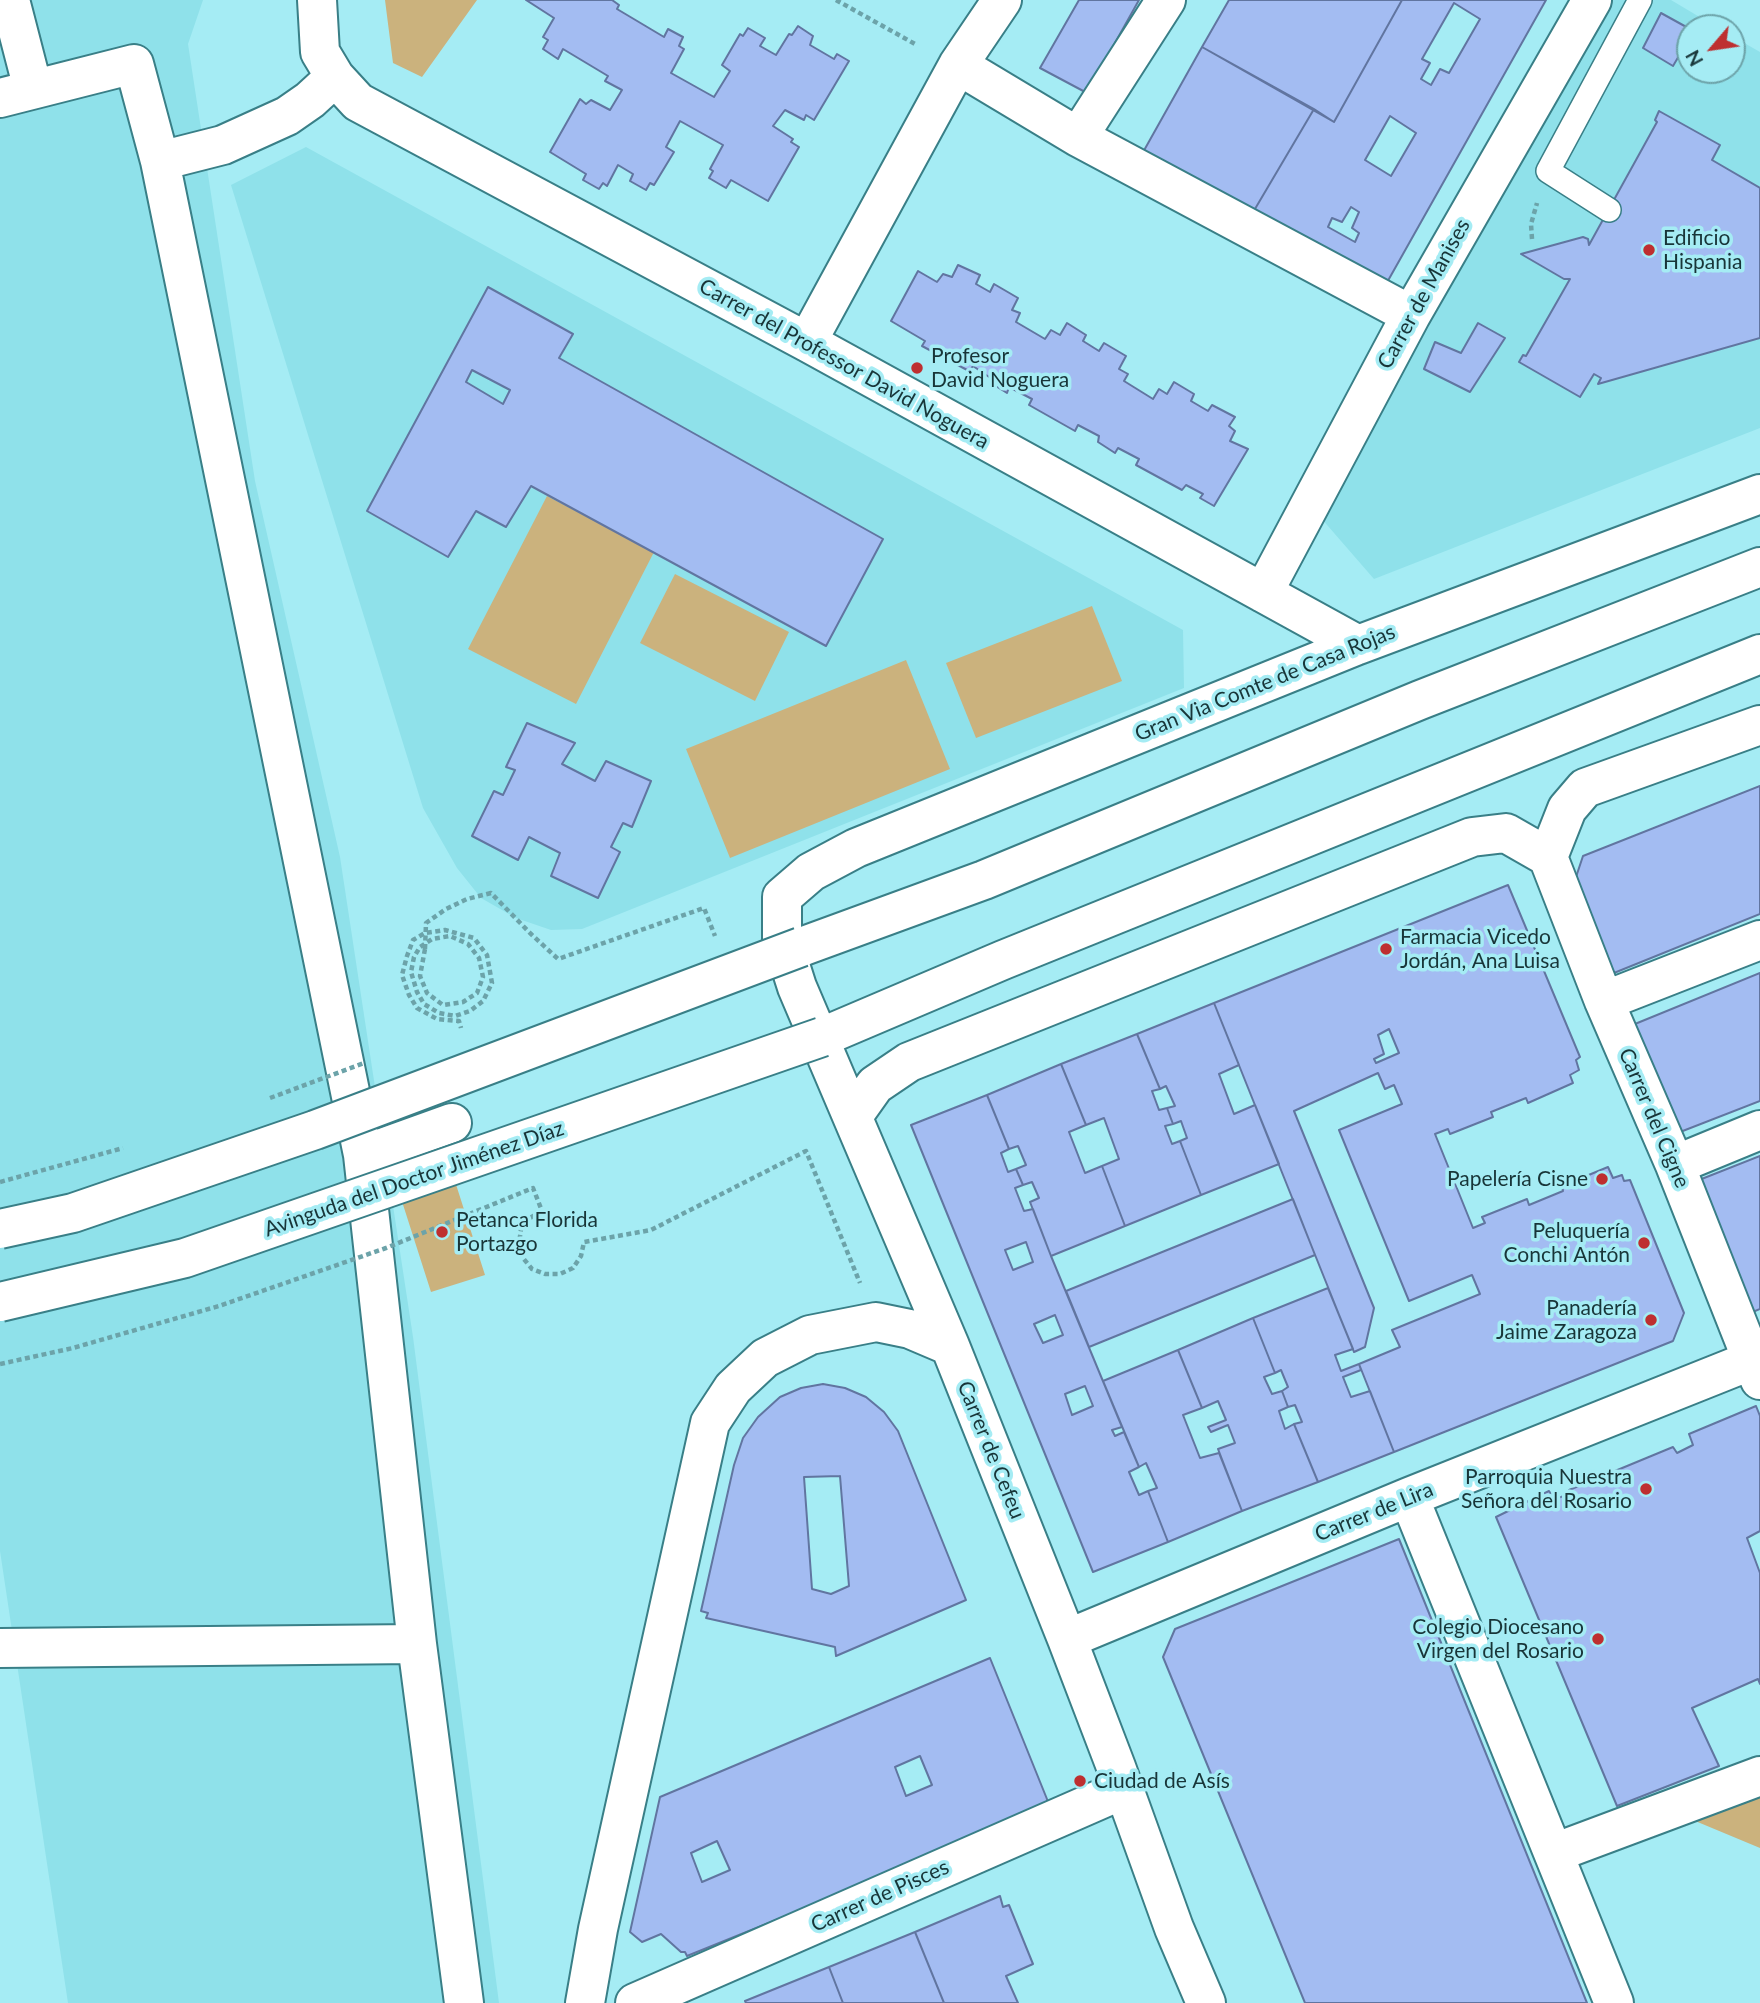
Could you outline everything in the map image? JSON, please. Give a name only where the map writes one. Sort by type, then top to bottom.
[{"type":"street","points":[[10,0],[16,93],[134,64],[160,161],[363,1154],[417,1644],[464,2003]]},
{"type":"street","name":"Carrer del Professor David Noguera","points":[[317,0],[320,52],[335,77],[358,102],[807,342],[1358,645]]},
{"type":"street","points":[[1078,138],[1166,0]]},
{"type":"street","name":"Carrer de Manises","points":[[1263,593],[1410,315],[1592,0]]},
{"type":"street","points":[[807,342],[991,4]]},
{"type":"street","points":[[958,65],[1078,138],[1410,315]]},
{"type":"street","points":[[160,161],[223,145],[287,116],[335,77]]},
{"type":"street","name":"Gran Via Comte de Casa Rojas","points":[[782,897],[811,872],[856,848],[1358,645],[1760,494]]},
{"type":"street","points":[[0,1228],[73,1213],[315,1130],[984,880],[1420,700],[1760,567]]},
{"type":"street","name":"Avinguda del Doctor Jiménez Díaz","points":[[0,1302],[185,1258],[822,1037],[1003,960],[1760,654]]},
{"type":"street","points":[[853,1116],[875,1085],[909,1062],[1472,837],[1506,833],[1548,857],[1566,809],[1584,788],[1760,725]]},
{"type":"street","name":"Carrer del Cigne","points":[[1548,857],[1604,1001],[1757,1366]]},
{"type":"street","name":"Carrer de Cefeu","points":[[782,897],[782,940],[797,987],[950,1346],[1067,1639],[1174,1928],[1206,2003]]},
{"type":"street","points":[[1604,1001],[1760,940]]},
{"type":"street","points":[[363,1154],[452,1123]]},
{"type":"street","points":[[1675,1165],[1760,1130]]},
{"type":"street","points":[[585,2003],[598,1929],[710,1423],[733,1388],[765,1358],[810,1335],[876,1322],[910,1329],[950,1346]]},
{"type":"street","name":"Carrer de Lira","points":[[1067,1639],[1409,1497],[1757,1366]]},
{"type":"street","points":[[1409,1497],[1614,2003]]},
{"type":"street","points":[[0,1648],[417,1644]]},
{"type":"street","points":[[1554,1853],[1760,1776]]},
{"type":"street","name":"Carrer de Pisces","points":[[635,2003],[1124,1789]]},
{"type":"lane","points":[[1609,210],[1548,171],[1640,0]]},
{"type":"path","points":[[836,0],[915,44]]},
{"type":"path","points":[[450,1032],[463,1027],[459,1021],[437,1018],[417,1008],[402,975],[413,940],[425,933],[445,930],[459,932],[474,938],[487,955],[492,983],[483,1001],[470,1011],[455,1016],[439,1013],[424,1004],[411,972],[414,957],[420,947],[432,939],[450,936],[468,944],[479,958],[483,977],[477,993],[463,1002],[443,1005],[427,993],[420,976],[425,949],[426,923],[467,899],[491,893],[558,959],[704,908],[719,946]]},
{"type":"path","points":[[267,1099],[371,1061]]},
{"type":"path","points":[[0,1182],[125,1148]]},
{"type":"path","points":[[0,1364],[73,1348],[219,1306],[386,1248],[533,1188],[542,1211],[530,1218],[521,1229],[519,1244],[523,1258],[532,1269],[545,1274],[560,1274],[573,1268],[581,1256],[584,1242],[651,1230],[806,1152],[876,1322]]},
{"type":"shaded area","points":[[0,0],[203,0],[188,44],[255,481],[340,857],[413,1337],[499,2003],[68,2003],[0,1551]]},
{"type":"shaded area","points":[[385,0],[477,0],[422,77],[393,63]]},
{"type":"shaded area","points":[[1607,0],[1671,0],[1694,14],[1676,14],[1676,84],[1746,84],[1746,44],[1760,52],[1760,428],[1374,579],[1321,518]]},
{"type":"shaded area","points":[[306,147],[1183,630],[1184,688],[582,929],[551,930],[516,918],[481,898],[457,868],[423,808],[231,185]]},
{"type":"shaded area","points":[[547,496],[654,552],[576,704],[468,649]]},
{"type":"shaded area","points":[[675,574],[789,632],[755,701],[640,643]]},
{"type":"shaded area","points":[[1092,606],[1122,681],[976,738],[946,663]]},
{"type":"shaded area","points":[[906,660],[950,769],[730,858],[686,749]]},
{"type":"shaded area","name":"Petanca Florida Portazgo","points":[[452,1172],[485,1275],[431,1292],[398,1189]]},
{"type":"shaded area","points":[[1760,1786],[1760,1848],[1688,1818]]},
{"type":"building","points":[[526,0],[612,0],[619,5],[617,9],[664,37],[668,29],[683,37],[679,46],[684,49],[671,73],[714,97],[730,71],[722,65],[740,34],[743,36],[748,28],[765,38],[760,46],[776,55],[789,34],[792,35],[798,26],[813,36],[810,45],[834,59],[837,54],[849,61],[814,120],[806,115],[804,120],[785,110],[773,126],[793,139],[791,142],[799,147],[768,201],[731,180],[726,188],[709,178],[713,171],[710,169],[723,145],[680,121],[666,147],[674,152],[654,185],[650,183],[646,190],[630,181],[633,174],[618,165],[607,186],[603,183],[599,189],[583,180],[586,174],[550,152],[580,99],[586,104],[591,100],[610,110],[622,90],[605,81],[608,76],[563,49],[558,59],[543,49],[548,40],[543,37],[554,18]]},
{"type":"building","points":[[1079,0],[1139,0],[1087,93],[1040,68]]},
{"type":"building","points":[[1229,0],[1402,0],[1334,122],[1202,47]]},
{"type":"building","points":[[1402,0],[1546,0],[1385,286],[1252,214],[1314,109],[1334,122]],"holes":[[[1454,3],[1480,19],[1449,73],[1440,69],[1431,85],[1421,79],[1430,63],[1422,59]],[[1390,116],[1416,133],[1391,176],[1365,160]],[[1351,207],[1359,212],[1352,228],[1359,233],[1355,242],[1328,227],[1332,218],[1342,222]]]},
{"type":"building","points":[[1661,13],[1676,21],[1676,61],[1673,66],[1643,48]]},
{"type":"building","points":[[1202,47],[1314,109],[1252,214],[1142,154]]},
{"type":"building","name":"Edificio Hispania","points":[[1659,111],[1720,145],[1712,160],[1760,188],[1760,338],[1598,384],[1601,378],[1594,374],[1580,397],[1519,362],[1523,355],[1526,356],[1570,279],[1564,279],[1521,254],[1583,237],[1588,239],[1589,245],[1657,122],[1655,120]]},
{"type":"building","points":[[958,265],[980,275],[976,284],[990,292],[994,284],[1018,298],[1012,310],[1020,313],[1016,322],[1045,339],[1051,330],[1060,335],[1067,323],[1086,335],[1083,341],[1099,351],[1104,343],[1126,356],[1119,369],[1128,374],[1124,381],[1153,399],[1159,389],[1167,394],[1174,382],[1194,394],[1191,401],[1208,411],[1212,405],[1235,417],[1229,426],[1235,431],[1230,441],[1248,449],[1214,506],[1200,498],[1203,494],[1186,485],[1182,490],[1136,465],[1139,459],[1118,448],[1115,453],[1098,442],[1099,436],[1078,425],[1075,431],[1029,405],[1032,399],[1009,387],[1007,393],[991,383],[992,379],[973,366],[969,371],[922,346],[925,341],[891,321],[918,271],[937,282],[943,274],[952,277]]},
{"type":"building","points":[[488,287],[573,334],[559,358],[883,539],[826,646],[531,486],[506,527],[476,511],[448,557],[367,511]],"holes":[[[472,370],[510,390],[503,404],[466,382]]]},
{"type":"building","points":[[1478,323],[1505,338],[1470,392],[1424,369],[1435,342],[1461,353]]},
{"type":"building","points":[[527,723],[575,743],[562,764],[595,781],[606,761],[651,781],[632,827],[623,823],[611,847],[620,852],[598,898],[551,876],[560,853],[529,837],[518,860],[472,836],[494,791],[503,795],[515,770],[506,767]]},
{"type":"building","points":[[1760,786],[1760,914],[1609,975],[1574,883],[1583,856]]},
{"type":"building","points":[[1508,885],[1580,1057],[1576,1060],[1579,1070],[1570,1075],[1573,1083],[1528,1103],[1526,1098],[1491,1112],[1493,1117],[1450,1134],[1448,1129],[1435,1134],[1473,1228],[1485,1223],[1482,1217],[1527,1199],[1529,1205],[1563,1191],[1562,1186],[1608,1167],[1613,1178],[1622,1175],[1624,1181],[1630,1180],[1684,1313],[1673,1341],[1394,1452],[1359,1364],[1400,1347],[1392,1330],[1480,1294],[1472,1275],[1409,1301],[1339,1130],[1402,1104],[1394,1085],[1385,1089],[1378,1073],[1294,1111],[1374,1308],[1365,1347],[1354,1352],[1214,1003]],"holes":[[[1389,1029],[1399,1053],[1376,1063],[1374,1059],[1384,1054],[1378,1035]]]},
{"type":"building","points":[[1760,973],[1760,1101],[1675,1134],[1630,1026]]},
{"type":"building","points":[[1214,1003],[1239,1065],[1219,1074],[1234,1114],[1255,1105],[1279,1164],[1201,1195],[1180,1141],[1187,1138],[1181,1121],[1173,1124],[1167,1108],[1175,1106],[1166,1086],[1160,1089],[1137,1034]]},
{"type":"building","points":[[1137,1034],[1160,1089],[1152,1091],[1159,1110],[1167,1108],[1173,1124],[1165,1126],[1172,1144],[1180,1141],[1201,1195],[1125,1226],[1102,1166],[1119,1159],[1104,1118],[1086,1125],[1061,1064]]},
{"type":"building","points":[[1061,1064],[1086,1125],[1069,1132],[1085,1173],[1102,1166],[1125,1226],[1051,1256],[1030,1202],[1039,1198],[1032,1182],[1023,1185],[1016,1169],[1026,1165],[1018,1146],[1009,1149],[987,1095]]},
{"type":"building","points":[[987,1095],[1009,1149],[1001,1153],[1008,1172],[1016,1169],[1023,1185],[1015,1188],[1024,1211],[1033,1209],[1122,1427],[1112,1430],[1115,1436],[1124,1432],[1139,1467],[1129,1472],[1139,1495],[1148,1491],[1168,1542],[1093,1572],[911,1125]],"holes":[[[1026,1242],[1033,1262],[1013,1270],[1005,1250]],[[1055,1315],[1063,1335],[1043,1343],[1034,1324]],[[1085,1386],[1093,1406],[1072,1415],[1065,1394]]]},
{"type":"building","points":[[1760,1156],[1760,1309],[1748,1314],[1694,1182]]},
{"type":"building","points":[[1293,1199],[1315,1255],[1089,1347],[1066,1291]]},
{"type":"building","points":[[1328,1288],[1353,1349],[1335,1355],[1341,1371],[1359,1364],[1361,1370],[1343,1377],[1351,1397],[1370,1391],[1394,1452],[1318,1482],[1294,1424],[1302,1422],[1295,1405],[1288,1407],[1282,1391],[1288,1387],[1281,1370],[1275,1373],[1253,1318]]},
{"type":"building","points":[[1253,1318],[1275,1373],[1264,1377],[1272,1394],[1282,1391],[1288,1407],[1279,1411],[1285,1429],[1294,1424],[1318,1482],[1242,1511],[1218,1449],[1235,1443],[1228,1425],[1211,1432],[1208,1427],[1226,1420],[1218,1401],[1202,1408],[1178,1350]]},
{"type":"building","points":[[1178,1350],[1202,1408],[1183,1415],[1200,1458],[1219,1453],[1242,1511],[1168,1542],[1148,1491],[1157,1488],[1146,1463],[1139,1467],[1103,1381]]},
{"type":"building","points":[[823,1384],[845,1388],[866,1397],[884,1412],[898,1431],[966,1600],[836,1656],[835,1647],[706,1618],[708,1613],[701,1611],[734,1465],[743,1438],[758,1417],[780,1397],[801,1388]],"holes":[[[840,1476],[849,1586],[831,1594],[812,1589],[804,1477]]]},
{"type":"building","points":[[1756,1406],[1760,1416],[1760,1531],[1747,1538],[1760,1573],[1760,1684],[1758,1679],[1692,1708],[1719,1766],[1617,1806],[1496,1517],[1549,1491],[1554,1499],[1571,1494],[1569,1490],[1673,1447],[1677,1453],[1693,1445],[1689,1434]]},
{"type":"building","points":[[1399,1539],[1587,2003],[1305,2003],[1163,1657],[1175,1629]]},
{"type":"building","points":[[990,1658],[1051,1809],[687,1956],[661,1934],[642,1942],[630,1932],[660,1797]],"holes":[[[920,1756],[932,1785],[906,1796],[895,1767]],[[717,1841],[730,1870],[702,1882],[691,1853]]]},
{"type":"building","points":[[1000,1896],[1003,1907],[1009,1905],[1033,1964],[1006,1976],[1018,2003],[944,2003],[915,1932]]},
{"type":"building","points":[[915,1932],[944,2003],[843,2003],[829,1967]]},
{"type":"building","points":[[829,1967],[843,2003],[745,2001]]},
{"type":"place","name":"Edificio Hispania","points":[[1649,250]]},
{"type":"place","name":"Profesor David Noguera","points":[[917,368]]},
{"type":"place","name":"Farmacia Vicedo Jordán, Ana Luisa","points":[[1386,949]]},
{"type":"place","name":"Papelería Cisne","points":[[1602,1179]]},
{"type":"place","name":"Petanca Florida Portazgo","points":[[442,1232]]},
{"type":"place","name":"Peluquería Conchi Antón","points":[[1644,1243]]},
{"type":"place","name":"Panadería Jaime Zaragoza","points":[[1651,1320]]},
{"type":"place","name":"Parroquia Nuestra Señora del Rosario","points":[[1646,1489]]},
{"type":"place","name":"Colegio Diocesano Virgen del Rosario","points":[[1598,1639]]},
{"type":"place","name":"Ciudad de Asís","points":[[1080,1781]]}]
